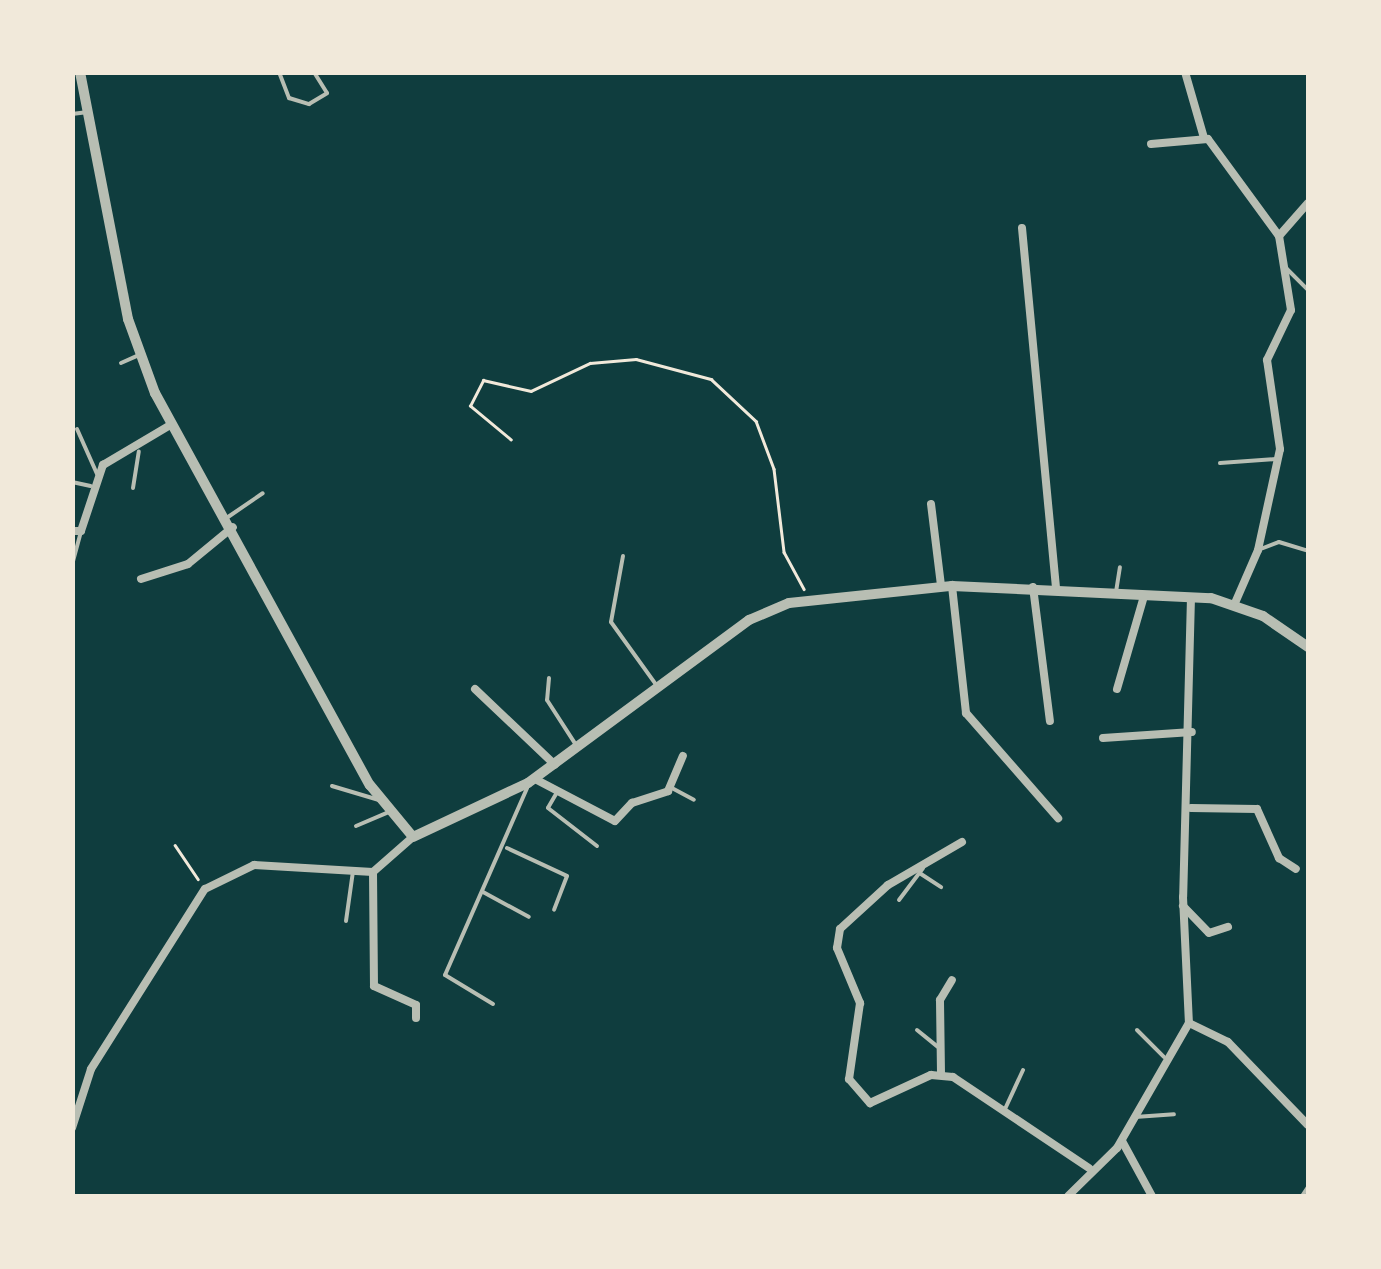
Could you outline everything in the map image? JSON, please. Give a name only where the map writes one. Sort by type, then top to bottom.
[{"type":"street","points":[[80,72],[125,308],[140,355],[172,424],[230,522],[379,800],[413,837]]},
{"type":"street","points":[[1185,72],[1204,138],[1278,236],[1291,310],[1266,360],[1276,459],[1258,550],[1234,603]]},
{"type":"street","points":[[1151,144],[1204,138]]},
{"type":"street","points":[[1278,236],[1308,203]]},
{"type":"street","points":[[1022,228],[1056,588]]},
{"type":"street","points":[[77,531],[90,486],[112,457],[139,451],[172,424]]},
{"type":"street","points":[[931,504],[966,714],[1058,818]]},
{"type":"street","points":[[141,579],[188,564],[230,522]]},
{"type":"street","points":[[72,1128],[90,1069],[204,889],[254,866],[373,872],[413,837],[532,781],[762,612],[947,586],[1191,596],[1234,603],[1308,646]]},
{"type":"street","points":[[1033,587],[1050,721]]},
{"type":"street","points":[[1117,689],[1144,596]]},
{"type":"street","points":[[1068,1196],[1088,1168],[1122,1141],[1164,1057],[1189,1023],[1183,906],[1191,808],[1191,596]]},
{"type":"street","points":[[475,689],[554,766]]},
{"type":"street","points":[[1102,738],[1192,732]]},
{"type":"street","points":[[532,781],[615,821],[670,787],[683,756]]},
{"type":"street","points":[[1191,808],[1257,809],[1279,858],[1296,870]]},
{"type":"street","points":[[941,1073],[880,1102],[853,1088],[847,1065],[858,991],[837,948],[848,920],[925,863],[962,842]]},
{"type":"street","points":[[373,872],[374,986],[416,1005],[416,1018]]},
{"type":"street","points":[[1183,906],[1209,933],[1228,927]]},
{"type":"street","points":[[952,980],[937,1046],[941,1073],[1088,1168]]},
{"type":"street","points":[[1189,1023],[1228,1042],[1307,1122]]},
{"type":"street","points":[[1122,1141],[1152,1196]]},
{"type":"lane","points":[[279,72],[289,98],[310,104],[326,93],[314,72]]},
{"type":"lane","points":[[72,114],[90,112]]},
{"type":"lane","points":[[1283,265],[1308,290]]},
{"type":"lane","points":[[125,308],[139,305]]},
{"type":"lane","points":[[120,363],[140,355]]},
{"type":"lane","points":[[78,428],[97,474]]},
{"type":"lane","points":[[132,488],[139,451]]},
{"type":"lane","points":[[1220,463],[1276,459]]},
{"type":"lane","points":[[72,482],[90,486]]},
{"type":"lane","points":[[230,522],[263,493]]},
{"type":"lane","points":[[72,566],[77,531]]},
{"type":"lane","points":[[1258,550],[1279,542],[1306,550]]},
{"type":"lane","points":[[623,556],[610,622],[657,686]]},
{"type":"lane","points":[[1116,593],[1120,567]]},
{"type":"lane","points":[[549,678],[547,700],[576,745]]},
{"type":"lane","points":[[493,1004],[445,976],[507,848],[532,781]]},
{"type":"lane","points":[[332,786],[379,800]]},
{"type":"lane","points":[[670,787],[694,800]]},
{"type":"lane","points":[[556,794],[548,808],[597,846]]},
{"type":"lane","points":[[356,826],[388,812]]},
{"type":"lane","points":[[507,848],[566,876],[554,910]]},
{"type":"lane","points":[[899,900],[921,874],[925,863]]},
{"type":"lane","points":[[346,920],[354,870]]},
{"type":"lane","points":[[921,874],[942,888]]},
{"type":"lane","points":[[483,892],[529,917]]},
{"type":"lane","points":[[917,1030],[937,1046]]},
{"type":"lane","points":[[1137,1030],[1164,1057]]},
{"type":"lane","points":[[1003,1113],[1023,1070]]},
{"type":"lane","points":[[1135,1117],[1174,1114]]},
{"type":"lane","points":[[1302,1196],[1308,1188]]},
{"type":"path","points":[[511,440],[470,406],[484,380],[530,391],[620,359],[666,361],[711,379],[756,421],[774,470],[784,552],[814,602]]},
{"type":"path","points":[[175,845],[204,889]]}]
